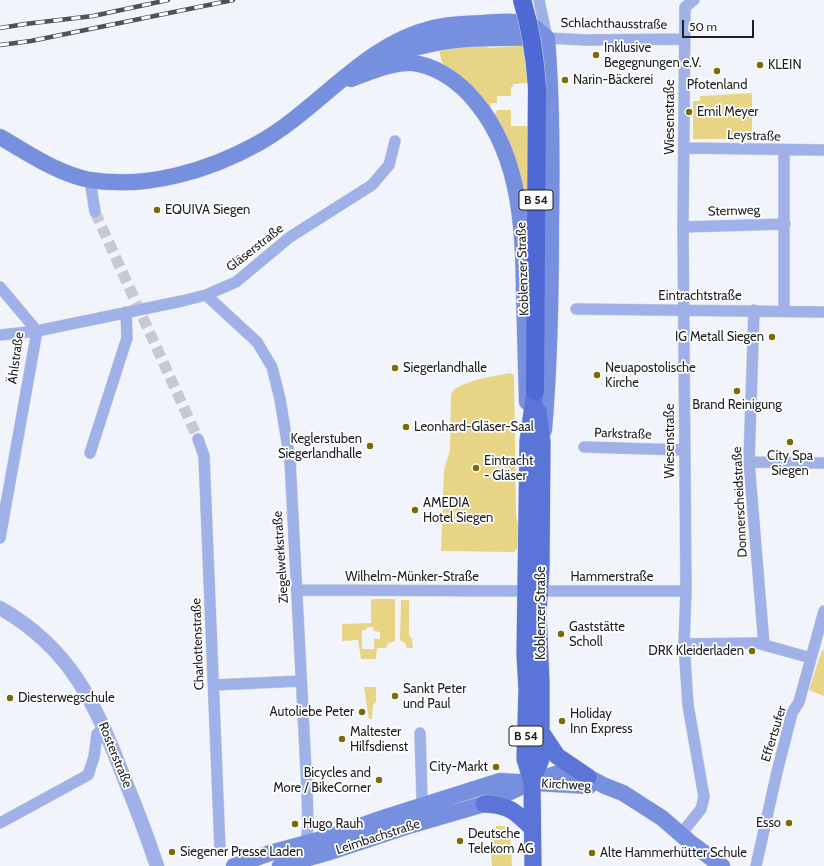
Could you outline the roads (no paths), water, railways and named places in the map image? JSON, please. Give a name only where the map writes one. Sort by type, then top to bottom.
[{"type":"highway","name":"B 54","points":[[522,0],[530,27],[535,58],[537,87],[535,392]]},
{"type":"main road","points":[[516,23],[524,13],[530,0]]},
{"type":"main road","points":[[0,137],[58,168],[90,180],[119,182],[154,179],[181,174],[226,160],[258,144],[290,123],[355,68],[403,39],[434,28],[458,25],[516,23],[531,25],[547,38]]},
{"type":"main road","points":[[439,71],[434,54],[436,43],[446,31],[458,25]]},
{"type":"main road","points":[[326,94],[383,59],[407,50],[436,43],[483,37],[547,38]]},
{"type":"main road","name":"Koblenzer Straße","points":[[535,441],[549,372],[552,95],[547,38]]},
{"type":"main road","name":"Koblenzer Straße","points":[[351,78],[384,67],[412,63],[439,71],[459,84],[475,101],[489,120],[509,160],[515,183],[522,224],[535,441]]},
{"type":"main road","name":"Koblenzer Straße","points":[[533,866],[532,782],[525,759],[532,591],[535,392]]},
{"type":"main road","name":"Koblenzer Straße","points":[[532,591],[541,732],[541,759],[532,782]]},
{"type":"main road","points":[[541,732],[557,756],[588,777]]},
{"type":"main road","name":"Kirchweg","points":[[532,782],[558,773],[588,777],[605,786],[623,792],[642,804],[717,864]]},
{"type":"main road","name":"Leimbachstraße","points":[[280,866],[304,857],[424,804],[500,781],[532,782]]},
{"type":"main road","name":"Kirchweg","points":[[532,782],[557,786],[605,786]]},
{"type":"main road","name":"Leimbachstraße","points":[[234,866],[270,853],[304,857],[484,804],[532,782]]},
{"type":"main road","name":"Leimbachstraße","points":[[424,804],[429,820]]},
{"type":"main road","points":[[484,804],[496,804],[512,809],[532,828]]},
{"type":"street","points":[[539,0],[547,38]]},
{"type":"street","name":"Schlachthausstraße","points":[[547,38],[586,40],[684,39],[685,7],[694,0]]},
{"type":"street","name":"Wiesenstraße","points":[[681,834],[701,809],[704,797],[688,710],[684,644],[686,591],[683,227],[684,39]]},
{"type":"street","name":"Gläserstraße","points":[[0,335],[37,331],[206,295],[236,282],[290,238],[372,185],[388,165],[395,140]]},
{"type":"street","name":"Leystraße","points":[[684,148],[824,150]]},
{"type":"street","points":[[784,150],[784,310]]},
{"type":"street","points":[[90,180],[95,212]]},
{"type":"street","name":"Sternweg","points":[[683,227],[785,224]]},
{"type":"street","name":"Ählstraße","points":[[0,288],[37,331],[0,538]]},
{"type":"street","name":"Ziegelwerkstraße","points":[[206,295],[257,342],[272,367],[280,399],[290,460],[302,681],[308,825],[304,857]]},
{"type":"street","name":"Eintrachtstraße","points":[[576,309],[784,310],[824,312]]},
{"type":"street","name":"Donnerscheidstraße","points":[[754,310],[749,462],[764,644]]},
{"type":"street","points":[[90,453],[127,338],[126,312]]},
{"type":"street","name":"Charlottenstraße","points":[[198,439],[204,456],[220,849]]},
{"type":"street","name":"Parkstraße","points":[[584,447],[684,450]]},
{"type":"street","points":[[749,462],[824,463]]},
{"type":"street","name":"Wilhelm-Münker-Straße","points":[[297,590],[532,591]]},
{"type":"street","name":"Hammerstraße","points":[[532,591],[686,591]]},
{"type":"street","name":"Rosterstraße","points":[[0,608],[29,626],[63,660],[80,682],[105,727],[157,866]]},
{"type":"street","name":"Effertsufer","points":[[756,866],[792,713],[799,702],[824,611]]},
{"type":"street","points":[[684,644],[764,644],[811,658]]},
{"type":"street","points":[[214,684],[302,681]]},
{"type":"street","points":[[0,823],[88,775],[94,757],[97,734],[105,727]]},
{"type":"street","points":[[420,733],[422,798],[424,804]]},
{"type":"tunnel","points":[[95,212],[198,439]]},
{"type":"railway","points":[[0,28],[93,16],[168,0]]},
{"type":"railway","points":[[0,45],[31,41],[233,0]]},
{"type":"place","name":"Inklusive Begegnungen e.V.","points":[[596,55]]},
{"type":"place","name":"KLEIN","points":[[760,65]]},
{"type":"place","name":"Pfotenland","points":[[717,71]]},
{"type":"place","name":"Narin-Bäckerei","points":[[565,80]]},
{"type":"place","name":"Emil Meyer","points":[[689,112]]},
{"type":"place","name":"EQUIVA Siegen","points":[[157,210]]},
{"type":"place","name":"IG Metall Siegen","points":[[772,337]]},
{"type":"place","name":"Siegerlandhalle","points":[[395,368]]},
{"type":"place","name":"Neuapostolische Kirche","points":[[597,375]]},
{"type":"place","name":"Brand Reinigung","points":[[737,391]]},
{"type":"place","name":"Leonhard-Gläser-Saal","points":[[406,427]]},
{"type":"place","name":"City Spa Siegen","points":[[790,442]]},
{"type":"place","name":"Keglerstuben Siegerlandhalle","points":[[370,446]]},
{"type":"place","name":"Eintracht - Gläser","points":[[476,468]]},
{"type":"place","name":"AMEDIA Hotel Siegen","points":[[415,510]]},
{"type":"place","name":"Gaststätte Scholl","points":[[561,634]]},
{"type":"place","name":"DRK Kleiderladen","points":[[752,651]]},
{"type":"place","name":"Sankt Peter und Paul","points":[[395,696]]},
{"type":"place","name":"Diesterwegschule","points":[[10,698]]},
{"type":"place","name":"Autoliebe Peter","points":[[362,712]]},
{"type":"place","name":"Holiday Inn Express","points":[[562,721]]},
{"type":"place","name":"Maltester Hilfsdienst","points":[[342,739]]},
{"type":"place","name":"City-Markt","points":[[496,767]]},
{"type":"place","name":"Bicycles and More / BikeCorner","points":[[379,780]]},
{"type":"place","name":"Esso","points":[[789,823]]},
{"type":"place","name":"Hugo Rauh","points":[[295,824]]},
{"type":"place","name":"Deutsche Telekom AG","points":[[460,841]]},
{"type":"place","name":"Siegener Presse Laden","points":[[172,852]]},
{"type":"place","name":"Alte Hammerhütter Schule","points":[[592,853]]}]
